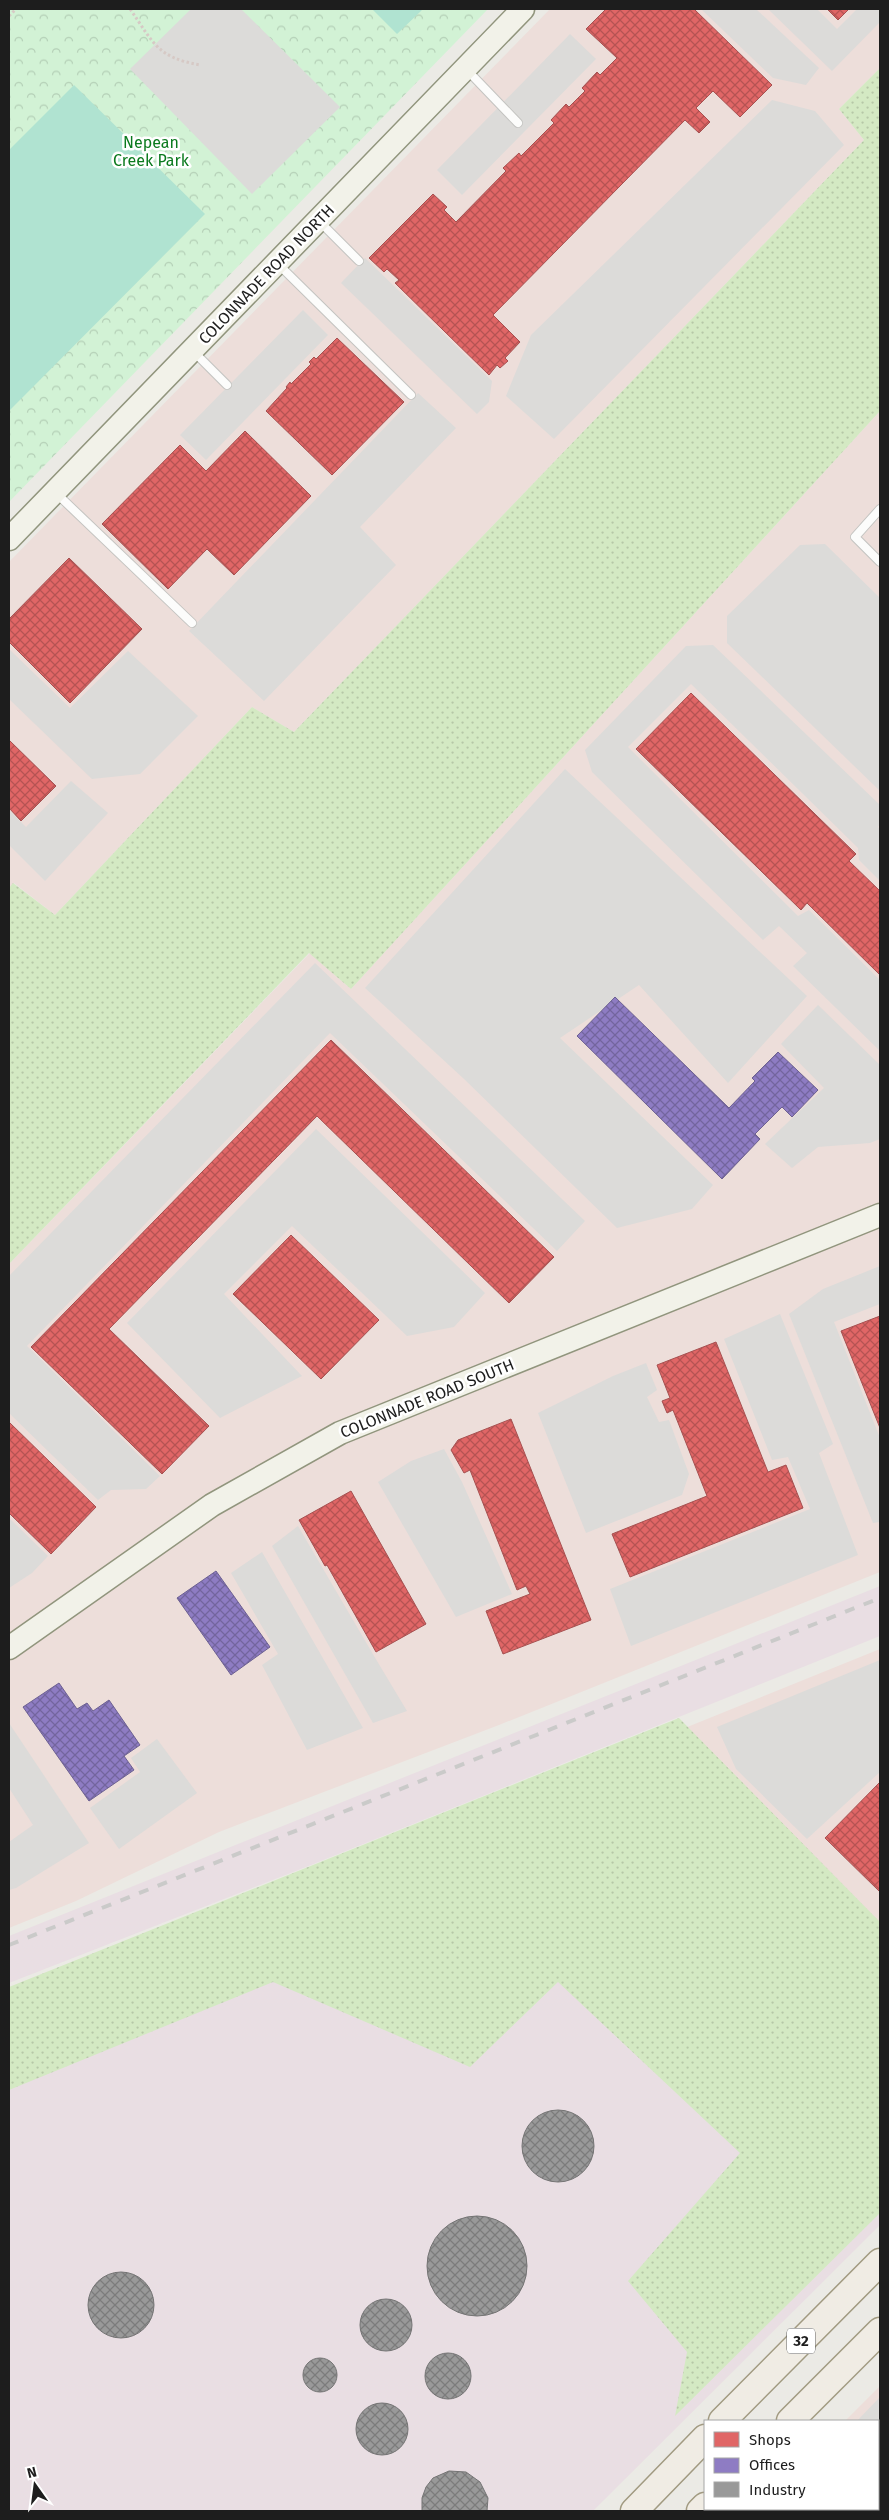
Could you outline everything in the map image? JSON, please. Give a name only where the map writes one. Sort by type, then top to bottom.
[{"type":"main road","name":"32","points":[[723,2420],[880,2262]]},
{"type":"main road","points":[[791,2420],[880,2331]]},
{"type":"main road","points":[[634,2511],[704,2439]]},
{"type":"street","name":"COLONNADE ROAD NORTH","points":[[9,539],[523,9]]},
{"type":"street","name":"COLONNADE ROAD SOUTH","points":[[9,1648],[212,1505],[340,1433],[880,1215]]},
{"type":"lane","points":[[466,68],[518,123]]},
{"type":"lane","points":[[318,220],[359,261]]},
{"type":"lane","points":[[277,262],[411,395]]},
{"type":"lane","points":[[192,350],[227,385]]},
{"type":"lane","points":[[54,492],[192,623]]},
{"type":"lane","points":[[880,509],[855,537],[880,562]]},
{"type":"path","points":[[9,16],[16,9]]},
{"type":"path","points":[[130,9],[160,51],[180,61],[200,65]]},
{"type":"shaded area","points":[[191,9],[241,9],[340,107],[252,194],[130,69]]},
{"type":"shaded area","points":[[550,9],[880,9],[880,68],[839,109],[864,140],[294,732],[252,707],[55,915],[14,883],[9,888],[9,562]]},
{"type":"shaded area","points":[[701,9],[756,9],[819,68],[806,85],[773,78]]},
{"type":"shaded area","points":[[768,9],[817,9],[837,29],[857,9],[880,9],[880,22],[832,71]]},
{"type":"shaded area","points":[[570,34],[596,59],[462,195],[437,170]]},
{"type":"shaded area","points":[[772,100],[815,111],[844,145],[554,439],[506,396],[531,335]]},
{"type":"shaded area","points":[[365,258],[492,381],[489,402],[477,414],[341,283]]},
{"type":"shaded area","points":[[303,310],[328,335],[206,460],[180,435]]},
{"type":"shaded area","points":[[418,393],[456,428],[360,527],[396,565],[264,701],[189,631]]},
{"type":"shaded area","points":[[880,411],[880,1572],[499,1725],[219,1832],[76,1901],[9,1928],[9,1264],[310,953],[351,989]]},
{"type":"shaded area","points":[[825,544],[880,598],[880,791],[727,643],[727,616],[800,545]]},
{"type":"shaded area","points":[[713,645],[880,805],[880,824],[878,827],[880,829],[880,881],[859,860],[858,848],[691,684],[628,747],[798,916],[809,910],[880,980],[880,1051],[793,966],[807,953],[779,926],[763,940],[592,772],[585,750],[686,646]]},
{"type":"shaded area","points":[[9,649],[70,708],[128,651],[198,716],[140,774],[92,779],[9,699]]},
{"type":"shaded area","points":[[565,769],[807,996],[728,1083],[639,985],[560,1038],[713,1185],[692,1209],[617,1228],[463,1078],[365,988]]},
{"type":"shaded area","points":[[71,781],[108,813],[45,881],[9,845],[9,810],[26,827]]},
{"type":"shaded area","points":[[315,963],[585,1221],[557,1251],[330,1033],[27,1346],[160,1476],[146,1489],[111,1490],[98,1500],[9,1413],[9,1276]]},
{"type":"shaded area","points":[[818,1005],[880,1065],[880,1139],[870,1143],[818,1147],[792,1168],[765,1144],[824,1088],[781,1044]]},
{"type":"shaded area","points":[[316,1129],[485,1293],[454,1327],[407,1336],[292,1226],[224,1294],[302,1376],[220,1418],[127,1323]]},
{"type":"shaded area","points":[[880,1266],[880,1304],[834,1322],[880,1438],[880,1522],[873,1523],[789,1314],[823,1289]]},
{"type":"shaded area","points":[[780,1314],[833,1444],[819,1453],[858,1555],[631,1646],[610,1589],[810,1509],[788,1457],[772,1460],[724,1339]]},
{"type":"shaded area","points":[[646,1363],[657,1390],[647,1397],[659,1422],[669,1420],[689,1474],[682,1495],[586,1533],[538,1413],[613,1376]]},
{"type":"shaded area","points":[[444,1449],[462,1482],[512,1594],[456,1617],[378,1482],[411,1461]]},
{"type":"shaded area","points":[[9,1518],[48,1556],[32,1573],[9,1588]]},
{"type":"shaded area","points":[[298,1526],[407,1711],[373,1723],[272,1546]]},
{"type":"shaded area","points":[[262,1552],[363,1728],[307,1750],[262,1665],[278,1654],[231,1573]]},
{"type":"shaded area","points":[[880,1586],[880,1636],[306,1867],[9,1983],[9,1936]]},
{"type":"shaded area","points":[[880,1649],[880,1943],[665,1736]]},
{"type":"shaded area","points":[[880,1660],[880,1772],[807,1839],[736,1769],[717,1727]]},
{"type":"shaded area","points":[[9,1723],[89,1843],[16,1888],[9,1890],[9,1842],[33,1825],[9,1788]]},
{"type":"shaded area","points":[[157,1739],[197,1793],[119,1849],[90,1808],[140,1772],[131,1758]]},
{"type":"shaded area","points":[[259,1952],[880,1965],[880,2225],[593,2511],[9,2511],[9,2077]]},
{"type":"shaded area","points":[[880,2386],[880,2511],[756,2511],[879,2510],[879,2420],[846,2420]]},
{"type":"shaded area","points":[[880,2397],[879,2485],[879,2420],[858,2420]]},
{"type":"shaded area","points":[[782,2510],[856,2510],[855,2511]]},
{"type":"green space","name":"Nepean Creek Park","points":[[9,9],[488,9],[9,502]]},
{"type":"green space","points":[[372,9],[423,9],[397,34]]},
{"type":"green space","points":[[880,68],[880,411],[351,989],[309,953],[9,1264],[9,888],[13,883],[55,915],[252,707],[294,732],[864,140],[839,109]]},
{"type":"green space","points":[[74,85],[205,214],[9,411],[9,150]]},
{"type":"green space","points":[[679,1718],[880,1922],[880,2213],[675,2416],[687,2352],[628,2281],[740,2153],[558,1982],[470,2067],[273,1982],[9,2090],[9,1987]]},
{"type":"building: Shops","points":[[606,9],[694,9],[772,85],[740,117],[713,91],[696,108],[710,122],[699,133],[685,120],[493,315],[520,342],[505,358],[508,361],[500,368],[497,365],[489,375],[395,283],[399,280],[387,269],[384,272],[369,258],[433,194],[447,207],[444,210],[456,222],[506,171],[503,168],[519,153],[521,156],[554,123],[551,120],[566,104],[569,107],[585,91],[582,88],[597,72],[600,75],[617,58],[586,29]]},
{"type":"building: Shops","points":[[827,9],[849,9],[838,20]]},
{"type":"building: Shops","points":[[337,338],[404,402],[332,475],[266,411],[287,388],[290,382],[291,384],[311,364],[309,362],[314,357],[316,359]]},
{"type":"building: Shops","points":[[245,431],[311,496],[234,575],[207,549],[168,589],[102,524],[180,445],[206,471]]},
{"type":"building: Shops","points":[[69,558],[142,629],[70,703],[9,642],[9,619]]},
{"type":"building: Shops","points":[[691,693],[856,854],[849,861],[880,891],[880,975],[807,903],[801,910],[636,749]]},
{"type":"building: Shops","points":[[9,740],[56,786],[21,821],[9,808]]},
{"type":"building: Shops","points":[[331,1040],[554,1257],[509,1303],[317,1116],[109,1329],[209,1426],[162,1474],[31,1347]]},
{"type":"building: Shops","points":[[291,1235],[379,1320],[321,1379],[233,1294]]},
{"type":"building: Shops","points":[[880,1316],[880,1428],[841,1331]]},
{"type":"building: Shops","points":[[716,1342],[768,1472],[786,1465],[803,1508],[630,1577],[612,1534],[707,1496],[673,1410],[667,1413],[662,1401],[670,1398],[657,1365]]},
{"type":"building: Shops","points":[[511,1419],[591,1620],[503,1654],[486,1611],[530,1594],[526,1586],[517,1590],[470,1470],[464,1473],[451,1450],[458,1440]]},
{"type":"building: Shops","points":[[9,1422],[96,1507],[51,1554],[9,1513]]},
{"type":"building: Shops","points":[[351,1491],[426,1624],[376,1652],[327,1565],[325,1566],[299,1520]]},
{"type":"building: Shops","points":[[880,1782],[880,1892],[825,1838]]},
{"type":"building: Offices","points":[[615,997],[729,1108],[755,1081],[752,1078],[778,1052],[818,1090],[792,1117],[782,1107],[755,1134],[760,1139],[722,1179],[577,1036]]},
{"type":"building: Offices","points":[[216,1571],[270,1647],[231,1675],[177,1598]]},
{"type":"building: Offices","points":[[59,1683],[77,1709],[87,1703],[93,1711],[109,1700],[140,1745],[124,1756],[134,1770],[89,1801],[23,1707]]},
{"type":"building: Industry","points":[[558,2110],[578,2116],[588,2126],[594,2146],[588,2166],[578,2176],[558,2182],[538,2176],[528,2166],[522,2146],[528,2126],[538,2116]]},
{"type":"building: Industry","points":[[477,2216],[496,2220],[512,2231],[523,2247],[527,2266],[523,2285],[512,2301],[496,2312],[477,2316],[458,2312],[442,2301],[431,2285],[427,2266],[431,2247],[442,2231],[458,2220]]},
{"type":"building: Industry","points":[[114,2272],[128,2272],[140,2277],[149,2286],[154,2298],[152,2318],[145,2329],[128,2338],[114,2338],[102,2333],[93,2324],[88,2312],[88,2298],[93,2286],[102,2277]]},
{"type":"building: Industry","points":[[381,2299],[391,2299],[405,2306],[412,2320],[412,2330],[405,2344],[391,2351],[381,2351],[371,2347],[364,2340],[360,2330],[360,2320],[364,2310],[371,2303]]},
{"type":"building: Industry","points":[[448,2353],[461,2357],[467,2363],[471,2376],[467,2389],[461,2395],[448,2399],[435,2395],[429,2389],[425,2376],[429,2363],[435,2357]]},
{"type":"building: Industry","points":[[320,2358],[332,2363],[337,2375],[332,2387],[320,2392],[308,2387],[303,2375],[308,2363]]},
{"type":"building: Industry","points":[[382,2403],[392,2405],[400,2411],[406,2419],[408,2429],[406,2439],[400,2447],[392,2453],[382,2455],[372,2453],[364,2447],[358,2439],[356,2429],[358,2419],[364,2411],[372,2405]]},
{"type":"building: Industry","points":[[449,2471],[466,2472],[480,2482],[488,2498],[487,2511],[422,2511],[422,2498],[426,2487],[433,2478]]},
{"type":"railway","points":[[9,1945],[880,1598]]}]
